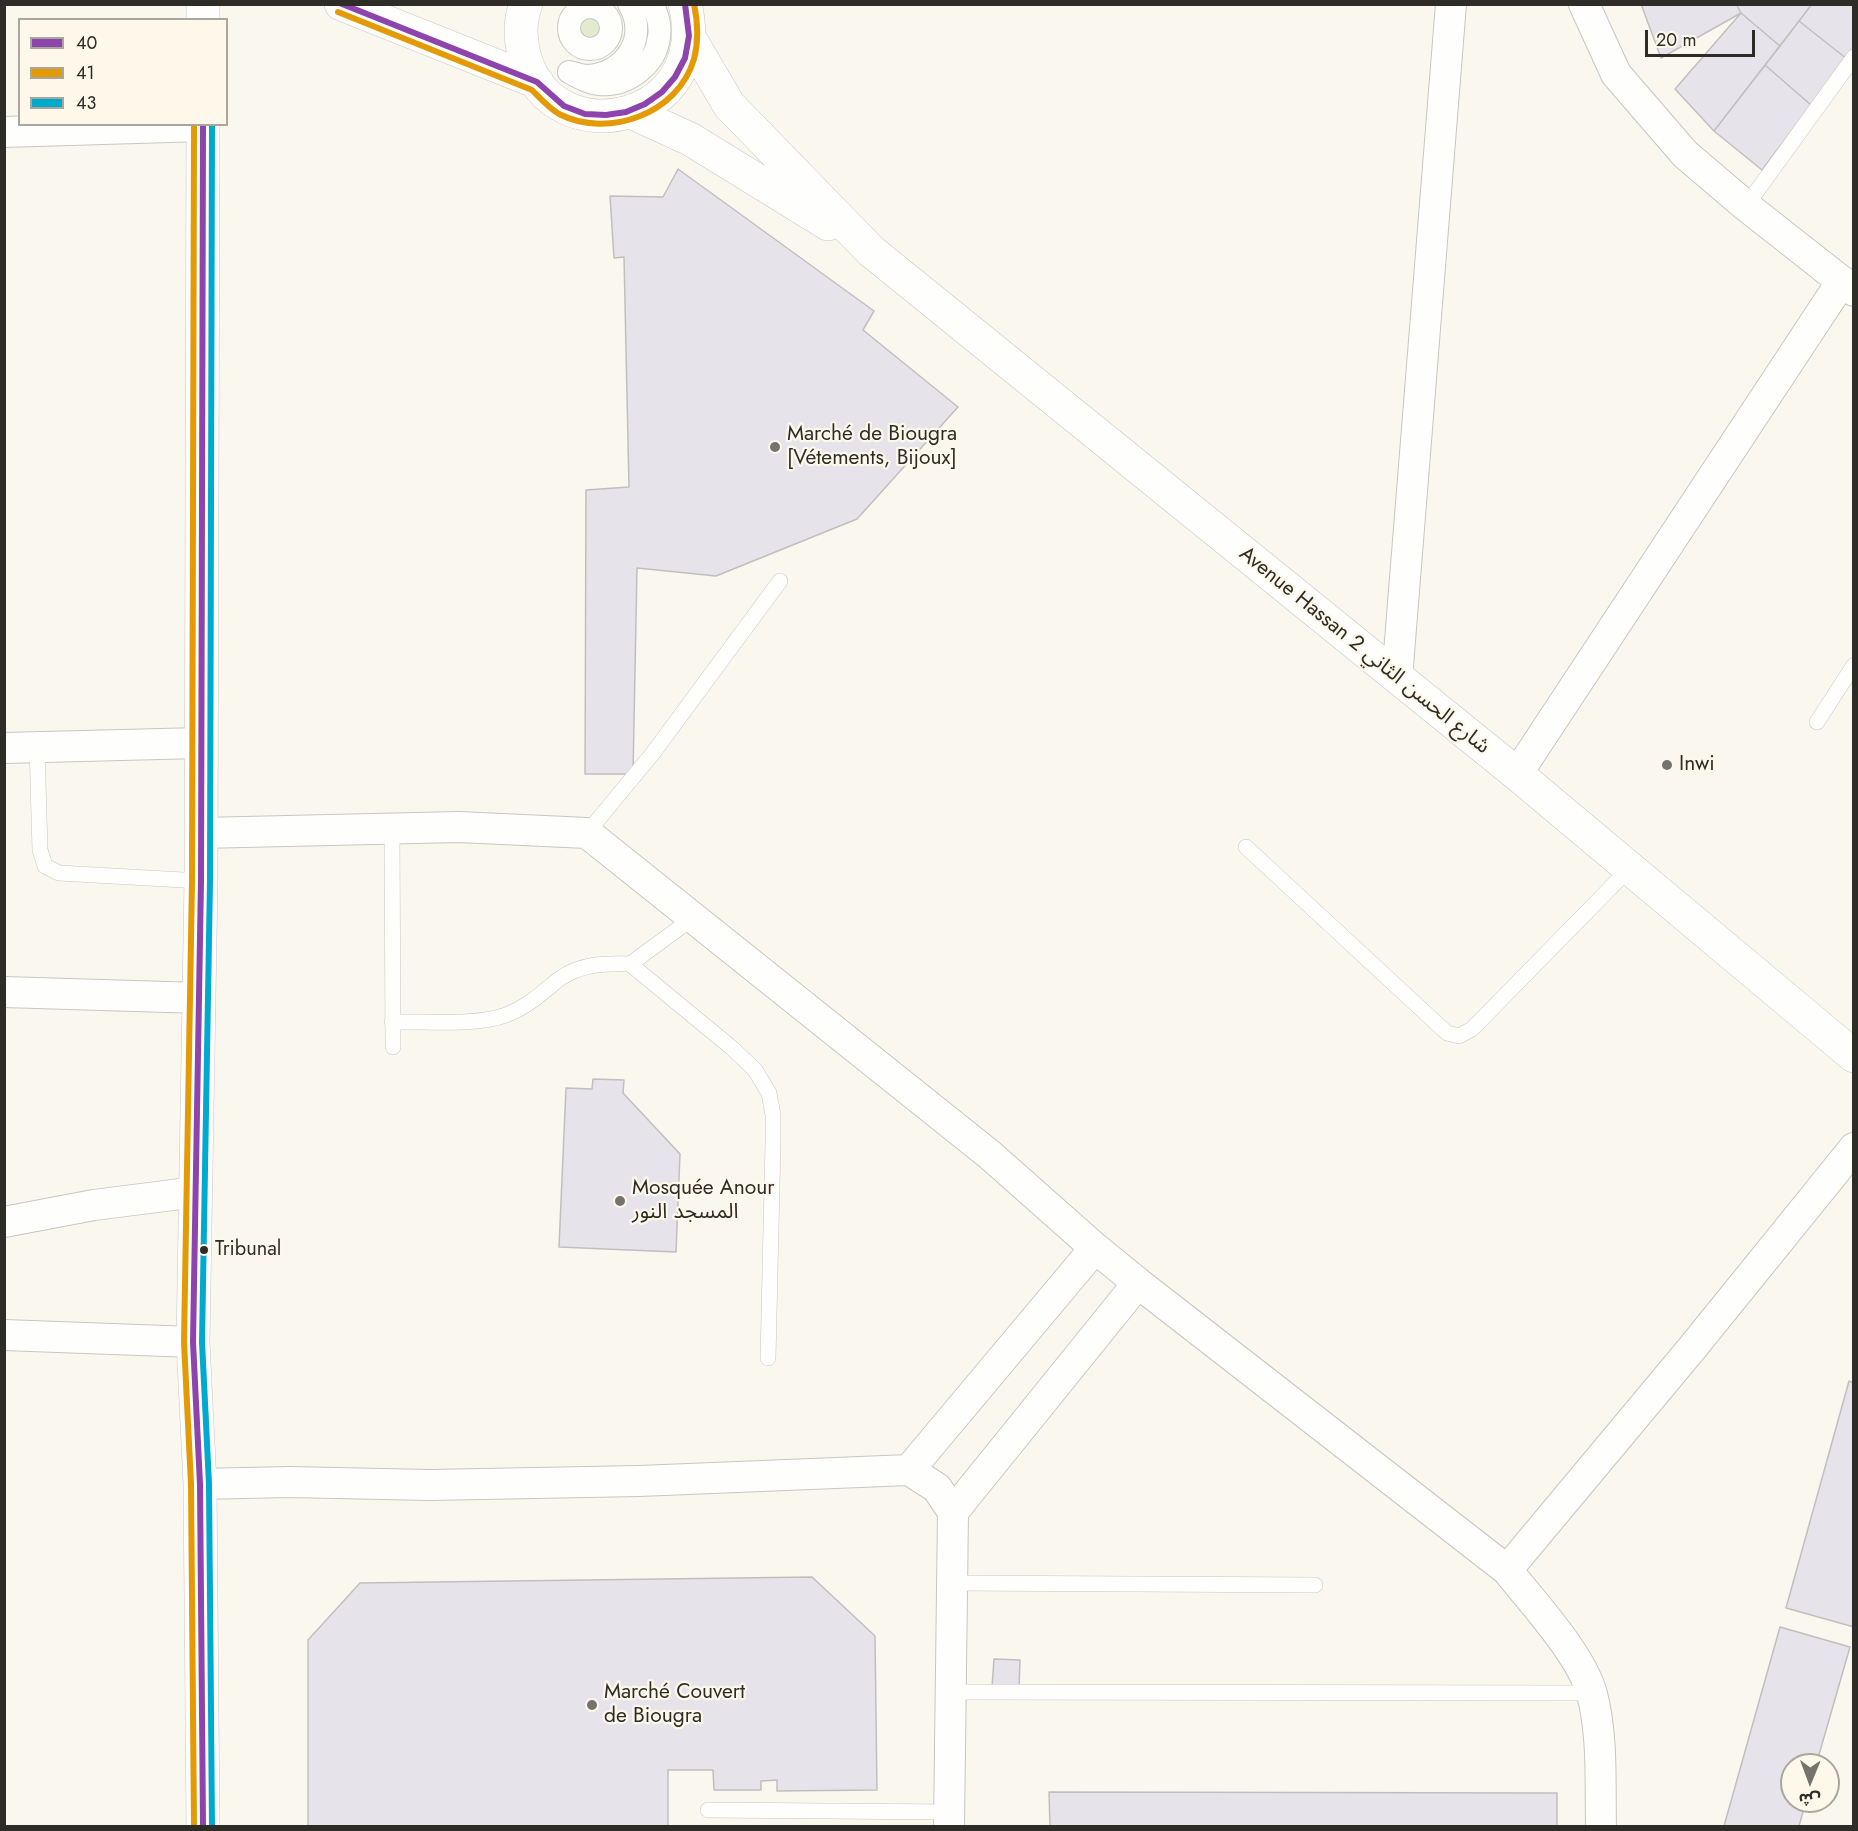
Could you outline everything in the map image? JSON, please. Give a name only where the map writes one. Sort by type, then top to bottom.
[{"type":"main road","points":[[341,4],[537,82]]},
{"type":"main road","points":[[526,4],[520,29],[522,48],[537,82],[563,105],[596,116],[614,116],[631,112],[654,101],[672,83],[684,62],[689,37],[689,20],[685,4]]},
{"type":"main road","points":[[689,37],[729,105],[872,251]]},
{"type":"main road","points":[[631,112],[690,139],[872,251]]},
{"type":"main road","points":[[203,126],[201,881],[193,1342],[200,1484],[203,1827]]},
{"type":"main road","name":"Avenue Hassan 2 شارع الحسن الثاني","points":[[872,251],[1517,774],[1854,1056]]},
{"type":"street","points":[[629,4],[636,27],[634,43],[627,57],[615,68],[601,74],[585,76],[569,72],[582,80],[598,84],[616,83],[632,78],[645,67],[655,53],[659,37],[659,20],[653,4]]},
{"type":"street","points":[[1397,678],[1451,4]]},
{"type":"street","points":[[1517,774],[1848,286],[1746,206],[1685,154],[1616,74],[1584,4]]},
{"type":"street","points":[[4,132],[175,126]]},
{"type":"street","points":[[4,748],[200,743]]},
{"type":"street","points":[[201,832],[470,828],[587,833],[990,1155],[1138,1283],[1507,1570],[1572,1653],[1592,1693],[1599,1734],[1601,1827]]},
{"type":"street","points":[[4,992],[200,998]]},
{"type":"street","points":[[1507,1570],[1694,1347],[1854,1148]]},
{"type":"street","points":[[4,1222],[94,1205],[196,1192]]},
{"type":"street","points":[[909,1470],[1095,1248]]},
{"type":"street","points":[[953,1512],[1138,1283]]},
{"type":"street","points":[[4,1335],[193,1342]]},
{"type":"street","points":[[200,1484],[289,1482],[465,1484],[639,1481],[909,1470],[937,1488],[953,1512],[949,1819]]},
{"type":"lane","points":[[1746,206],[1854,57]]},
{"type":"lane","points":[[587,833],[653,753],[780,581]]},
{"type":"lane","points":[[1817,722],[1854,665]]},
{"type":"lane","points":[[38,747],[40,850],[45,866],[59,873],[201,881]]},
{"type":"lane","points":[[392,829],[393,1047]]},
{"type":"lane","points":[[1246,846],[1447,1033],[1459,1036],[1472,1029],[1629,869]]},
{"type":"lane","points":[[630,964],[693,918]]},
{"type":"lane","points":[[392,1022],[486,1021],[507,1015],[527,1005],[561,978],[583,967],[606,963],[630,964],[732,1048],[755,1070],[769,1093],[773,1115],[768,1358]]},
{"type":"lane","points":[[952,1583],[1315,1585]]},
{"type":"lane","points":[[951,1692],[1592,1693]]},
{"type":"lane","points":[[708,1810],[949,1819]]},
{"type":"green space","points":[[590,7],[605,13],[611,28],[605,43],[590,49],[575,43],[569,28],[575,13]]},
{"type":"building","points":[[1641,4],[1736,4],[1741,13],[1661,58]]},
{"type":"building","points":[[1736,4],[1812,4],[1780,46],[1741,13]]},
{"type":"building","points":[[1812,4],[1854,4],[1854,50],[1847,59],[1799,21]]},
{"type":"building","points":[[1741,13],[1780,46],[1714,131],[1675,89]]},
{"type":"building","points":[[1799,21],[1847,59],[1811,105],[1765,65]]},
{"type":"building","points":[[1765,65],[1811,105],[1762,170],[1714,131]]},
{"type":"building","name":"Marché de Biougra [Vétements, Bijoux]","points":[[678,169],[874,311],[863,330],[958,407],[857,519],[716,576],[637,568],[633,774],[585,774],[586,490],[629,487],[624,257],[614,258],[610,196],[663,197]]},
{"type":"building","name":"Mosquée Anour المسجد النور","points":[[593,1079],[624,1080],[623,1093],[680,1154],[676,1252],[559,1247],[566,1088],[592,1089]]},
{"type":"building","points":[[1849,1381],[1854,1383],[1854,1627],[1786,1608]]},
{"type":"building","name":"Marché Couvert de Biougra","points":[[812,1577],[875,1636],[877,1790],[777,1791],[777,1780],[761,1781],[761,1790],[714,1790],[713,1770],[668,1770],[668,1826],[308,1826],[308,1640],[360,1583]]},
{"type":"building","points":[[1780,1627],[1850,1647],[1819,1753],[1780,1753],[1780,1813],[1803,1813],[1799,1826],[1724,1826]]},
{"type":"building","points":[[994,1659],[1020,1660],[1019,1688],[992,1687]]},
{"type":"building","points":[[1049,1792],[1557,1793],[1557,1826],[1050,1826]]},
{"type":"transit line","name":"40","points":[[342,4],[537,82],[564,106],[585,114],[606,115],[626,112],[645,104],[662,92],[675,77],[685,58],[689,36],[685,4]]},
{"type":"transit line","name":"41","points":[[338,12],[532,90],[559,114],[578,121],[599,124],[619,122],[657,107],[673,94],[686,78],[697,45],[694,4]]},
{"type":"transit line","name":"41","points":[[194,126],[192,881],[184,1342],[191,1484],[194,1826]]},
{"type":"transit line","name":"40","points":[[203,126],[201,881],[193,1342],[200,1484],[203,1826]]},
{"type":"transit line","name":"43","points":[[212,126],[210,881],[202,1342],[209,1484],[212,1826]]},
{"type":"place","name":"Marché de Biougra [Vétements, Bijoux]","points":[[775,447]]},
{"type":"place","name":"Inwi","points":[[1667,765]]},
{"type":"place","name":"Mosquée Anour المسجد النور","points":[[620,1201]]},
{"type":"place","name":"Tribunal","points":[[204,1250]]},
{"type":"place","name":"Marché Couvert de Biougra","points":[[592,1705]]}]
